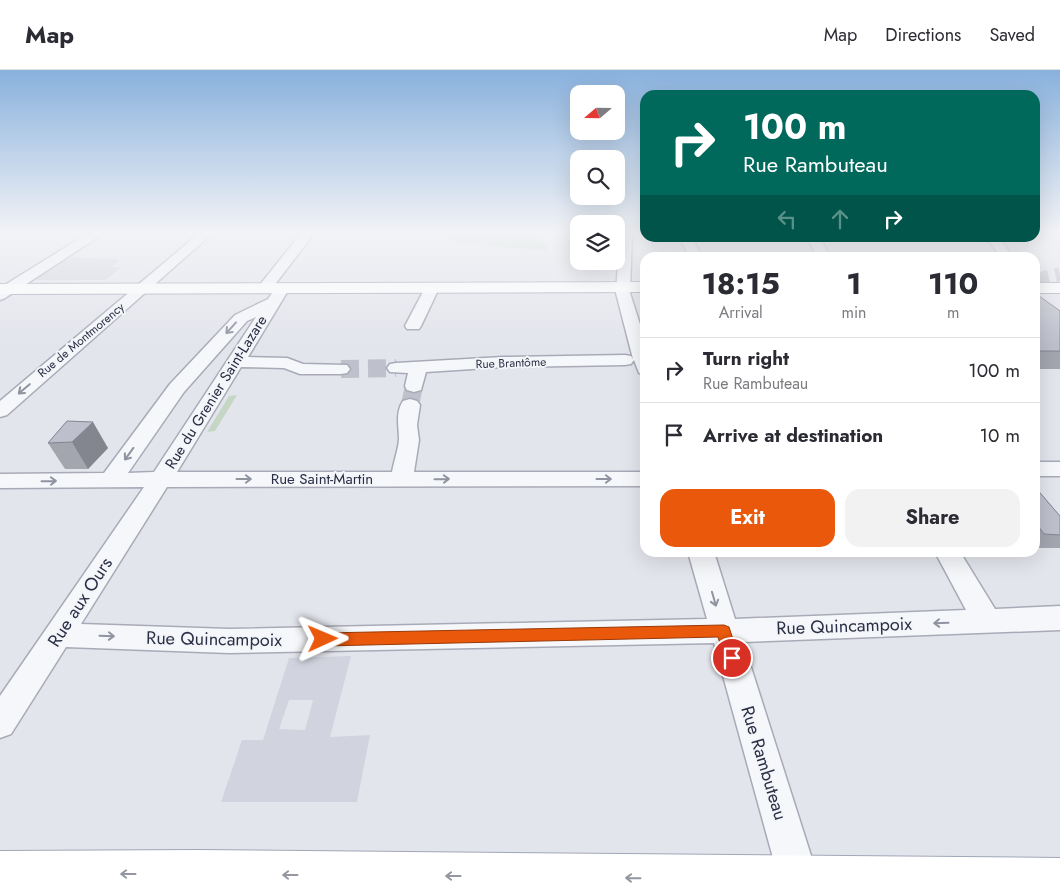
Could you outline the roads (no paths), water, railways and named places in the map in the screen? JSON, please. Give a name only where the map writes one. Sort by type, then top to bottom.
[{"type":"main road","points":[[3,291],[141,289],[272,294],[432,288],[640,287]]},
{"type":"main road","points":[[1040,296],[1060,288]]},
{"type":"main road","points":[[0,875],[197,881],[799,884],[1060,882]]},
{"type":"street","points":[[3,291],[39,269]]},
{"type":"street","name":"Rue de Montmorency","points":[[0,411],[164,269]]},
{"type":"street","points":[[272,294],[287,269]]},
{"type":"street","points":[[625,269],[623,293],[639,362]]},
{"type":"street","points":[[413,326],[432,288]]},
{"type":"street","name":"Rue du Grenier Saint-Lazare","points":[[160,480],[234,362],[272,294]]},
{"type":"street","name":"Rue du Grenier Saint-Lazare","points":[[110,480],[183,381],[241,318],[272,294]]},
{"type":"street","points":[[234,362],[287,363],[300,370],[328,369]]},
{"type":"street","name":"Rue Brantôme","points":[[396,368],[503,362],[639,362]]},
{"type":"street","points":[[402,479],[409,440],[407,425],[418,367]]},
{"type":"street","points":[[1040,469],[1060,469]]},
{"type":"street","name":"Rue Saint-Martin","points":[[0,481],[640,479]]},
{"type":"street","name":"Rue aux Ours","points":[[0,723],[160,480]]},
{"type":"street","name":"Rue Rambuteau","points":[[702,557],[799,884]]},
{"type":"street","points":[[950,557],[987,621]]},
{"type":"street","name":"Rue Quincampoix","points":[[58,635],[230,641],[724,631],[1060,618]]},
{"type":"tunnel","points":[[1040,279],[1060,274]]},
{"type":"tunnel","points":[[341,369],[396,368]]},
{"type":"tunnel","points":[[410,405],[414,386]]}]
